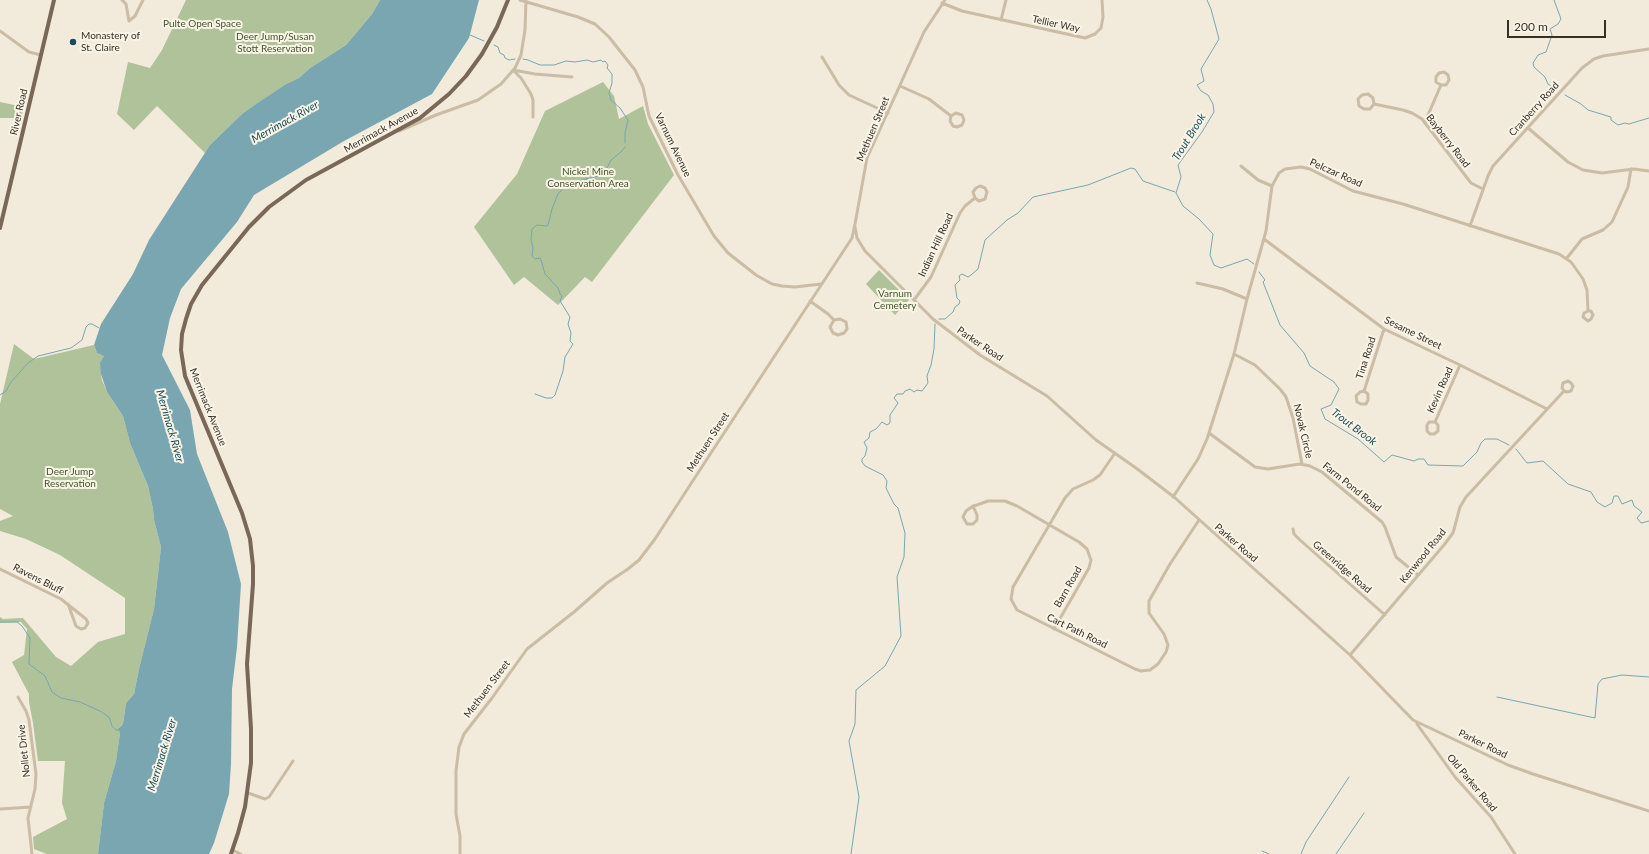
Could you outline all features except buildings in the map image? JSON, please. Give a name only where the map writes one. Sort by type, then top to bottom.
[{"type":"main road","name":"River Road","points":[[0,228],[54,0]]},
{"type":"main road","name":"Merrimack Avenue","points":[[232,852],[248,793],[252,743],[246,677],[253,575],[250,546],[239,504],[185,376],[181,350],[184,326],[188,311],[198,291],[249,227],[283,196],[306,180],[416,121],[435,107],[466,76],[489,43],[508,0]]},
{"type":"street","points":[[122,0],[126,4],[129,21],[135,16],[142,0]]},
{"type":"street","name":"Varnum Avenue","points":[[520,0],[526,0],[578,16],[595,24],[604,31],[630,62],[643,87],[649,116],[678,175],[714,236],[728,253],[756,275],[772,284],[795,287],[821,284]]},
{"type":"street","points":[[390,135],[483,97],[501,84],[513,70],[521,55],[524,44],[526,0]]},
{"type":"street","points":[[1001,20],[1006,0]]},
{"type":"street","name":"Tellier Way","points":[[944,2],[956,9],[1085,38],[1095,34],[1101,28],[1103,17],[1102,0]]},
{"type":"street","name":"Methuen Street","points":[[460,854],[460,836],[456,814],[456,771],[459,747],[468,727],[492,698],[527,649],[574,612],[607,583],[632,566],[645,554],[849,243],[856,223],[867,158],[924,32],[944,2]]},
{"type":"street","points":[[0,30],[22,49],[41,56]]},
{"type":"street","name":"Cranberry Road","points":[[1470,226],[1493,166],[1579,71],[1590,61],[1608,54],[1649,49]]},
{"type":"street","points":[[822,57],[839,85],[849,95],[888,113]]},
{"type":"street","points":[[513,70],[535,74],[572,77]]},
{"type":"street","points":[[513,70],[521,78],[531,94],[533,100],[533,117]]},
{"type":"street","points":[[1425,122],[1441,85],[1446,84],[1449,80],[1448,74],[1443,72],[1438,74],[1436,78],[1437,83],[1441,85]]},
{"type":"street","points":[[900,86],[929,99],[951,116]]},
{"type":"street","name":"Bayberry Road","points":[[1368,94],[1373,98],[1374,104],[1370,108],[1364,109],[1360,106],[1358,99],[1362,95],[1368,94]]},
{"type":"street","name":"Bayberry Road","points":[[1374,104],[1412,113],[1425,122],[1471,183],[1483,190]]},
{"type":"street","points":[[956,113],[962,115],[964,120],[962,125],[957,127],[952,125],[950,121],[951,116],[956,113]]},
{"type":"street","points":[[1528,128],[1568,162],[1583,170],[1602,173],[1631,169],[1649,171]]},
{"type":"street","points":[[1173,497],[1203,449],[1234,354],[1269,217],[1272,186],[1258,180],[1241,166]]},
{"type":"street","name":"Pelczar Road","points":[[1272,186],[1276,177],[1282,171],[1295,167],[1305,168],[1353,191],[1403,204],[1549,250],[1566,258],[1576,267],[1587,290],[1588,311]]},
{"type":"street","points":[[1566,258],[1582,239],[1603,230],[1612,222],[1620,209],[1628,187],[1631,169]]},
{"type":"street","name":"Indian Hill Road","points":[[980,186],[985,188],[987,192],[985,199],[981,201],[974,198],[973,192],[976,188],[980,186]]},
{"type":"street","name":"Indian Hill Road","points":[[914,300],[931,276],[956,218],[962,209],[974,198]]},
{"type":"street","name":"Parker Road","points":[[856,223],[856,234],[862,246],[933,319],[964,344],[1047,396],[1093,438],[1173,497],[1350,655],[1416,722],[1533,774],[1649,811]]},
{"type":"street","name":"Sesame Street","points":[[1264,239],[1384,329],[1548,409]]},
{"type":"street","points":[[1197,283],[1247,299]]},
{"type":"street","points":[[810,301],[834,320]]},
{"type":"street","points":[[840,319],[846,322],[847,327],[844,333],[836,335],[832,332],[830,326],[834,320],[840,319]]},
{"type":"street","name":"Tina Road","points":[[1364,391],[1369,396],[1368,400],[1366,404],[1359,404],[1356,401],[1356,396],[1360,392],[1364,391],[1384,329]]},
{"type":"street","name":"Novak Circle","points":[[1234,354],[1255,365],[1280,389],[1286,397],[1293,418],[1302,464]]},
{"type":"street","name":"Kevin Road","points":[[1435,422],[1460,365]]},
{"type":"street","name":"Kenwood Road","points":[[1350,655],[1453,533],[1460,507],[1466,497],[1564,391]]},
{"type":"street","name":"Kevin Road","points":[[1429,422],[1435,422],[1439,427],[1438,431],[1434,434],[1430,434],[1426,429],[1426,425],[1429,422]]},
{"type":"street","name":"Farm Pond Road","points":[[1208,433],[1256,467],[1268,469],[1302,464],[1322,472],[1382,522],[1396,557],[1418,575]]},
{"type":"street","name":"Cart Path Road","points":[[1115,453],[1103,472],[1096,478],[1070,492],[1049,525],[1015,584],[1011,596],[1012,602],[1017,610],[1138,670],[1147,670],[1156,666],[1166,652],[1168,642],[1149,613],[1150,601],[1170,564],[1198,520]]},
{"type":"street","points":[[973,506],[977,515],[977,520],[973,524],[967,524],[963,520],[963,514],[973,506],[991,500],[1005,501],[1017,506],[1049,525]]},
{"type":"street","name":"Barn Road","points":[[1049,525],[1082,544],[1089,552],[1091,560],[1089,568],[1054,629]]},
{"type":"street","name":"Greenridge Road","points":[[1292,528],[1294,534],[1300,540],[1385,615]]},
{"type":"street","name":"Ravens Bluff","points":[[0,569],[44,590],[68,604],[86,619],[87,625],[85,628],[79,629],[76,626],[68,604]]},
{"type":"street","name":"Nollet Drive","points":[[18,697],[28,714],[36,779],[28,818],[32,854]]},
{"type":"street","name":"Old Parker Road","points":[[1416,722],[1455,777],[1491,817],[1515,854]]},
{"type":"street","points":[[248,793],[265,799],[269,797],[292,761]]},
{"type":"street","points":[[0,809],[30,807]]},
{"type":"street","points":[[232,852],[241,854]]},
{"type":"green space","name":"Deer Jump/Susan Stott Reservation","points":[[186,0],[380,0],[372,14],[346,45],[310,68],[299,78],[286,84],[243,113],[210,145],[205,153],[157,106],[134,130],[117,114],[128,62],[150,68],[162,50]]},
{"type":"green space","name":"Nickel Mine Conservation Area","points":[[603,82],[614,96],[619,119],[643,106],[648,124],[674,175],[592,282],[585,277],[558,305],[524,277],[514,285],[474,227],[517,174],[545,111]]},
{"type":"green space","points":[[0,102],[24,107],[21,118],[0,118]]},
{"type":"green space","name":"Varnum Cemetery","points":[[879,270],[909,300],[895,315],[866,284]]},
{"type":"green space","name":"Deer Jump Reservation","points":[[14,344],[34,359],[94,345],[99,354],[104,355],[101,374],[102,380],[107,392],[123,416],[130,443],[148,486],[154,520],[161,547],[154,609],[134,694],[126,703],[123,724],[119,728],[120,733],[116,761],[104,803],[98,854],[47,854],[34,849],[33,837],[67,819],[62,803],[65,761],[38,761],[29,694],[12,662],[24,655],[27,629],[21,622],[0,623],[0,617],[3,619],[23,618],[56,657],[71,666],[98,642],[125,634],[125,598],[60,555],[26,539],[0,531],[0,521],[13,516],[0,509],[0,404]]},
{"type":"water","name":"Merrimack River","points":[[380,0],[479,0],[469,38],[432,94],[344,141],[254,195],[237,222],[181,289],[170,318],[162,355],[190,410],[197,454],[228,532],[241,584],[237,647],[232,689],[229,794],[214,843],[209,854],[98,854],[104,803],[116,761],[120,733],[118,729],[123,724],[126,703],[134,694],[154,609],[161,547],[154,520],[148,486],[130,443],[123,416],[107,392],[101,374],[100,363],[104,356],[97,353],[94,345],[101,324],[133,274],[149,240],[210,145],[243,113],[286,84],[299,78],[310,68],[346,45],[372,14]]},
{"type":"waterway","name":"Trout Brook","points":[[1207,0],[1219,39],[1201,69],[1204,81],[1197,85],[1201,91],[1208,95],[1213,104],[1214,112],[1202,132],[1178,165],[1181,177],[1176,193],[1183,206],[1199,219],[1213,234],[1210,255],[1214,265],[1221,268],[1247,259],[1254,264]]},
{"type":"waterway","points":[[1554,0],[1561,19],[1558,24],[1550,29],[1552,35],[1546,52],[1538,55],[1533,63],[1534,67],[1545,77],[1548,84],[1557,90]]},
{"type":"waterway","points":[[470,35],[484,41]]},
{"type":"waterway","points":[[494,45],[498,47],[500,53],[504,55],[505,58],[509,60],[515,59]]},
{"type":"waterway","points":[[523,59],[540,65],[554,65],[566,61],[605,61],[608,65],[607,68],[612,74],[612,83],[609,93],[611,100],[620,108],[628,120],[625,133],[625,143]]},
{"type":"waterway","points":[[1565,95],[1581,104],[1588,110],[1611,117],[1611,120],[1618,125],[1625,123],[1629,124],[1649,118]]},
{"type":"waterway","points":[[535,394],[546,398],[552,398],[555,395],[563,371],[565,357],[573,344],[570,341],[571,333],[568,324],[570,317],[560,301],[562,296],[558,288],[545,274],[540,258],[535,259],[532,256],[532,229],[537,225],[548,225],[558,194],[567,184],[598,176],[607,168],[611,160],[625,147]]},
{"type":"waterway","points":[[939,319],[945,319],[959,304],[960,301],[957,298],[955,285],[960,280],[959,276],[962,274],[968,277],[978,269],[985,240],[1007,220],[1018,213],[1033,197],[1088,185],[1131,168],[1135,169],[1143,181],[1175,192]]},
{"type":"waterway","name":"Trout Brook","points":[[1259,272],[1265,280],[1263,282],[1280,325],[1304,353],[1310,366],[1334,382],[1339,389],[1331,405],[1321,409],[1325,419],[1358,439],[1384,462],[1392,455],[1414,461],[1424,459],[1428,465],[1463,466],[1477,452],[1481,443],[1485,439],[1497,439],[1509,445]]},
{"type":"waterway","points":[[0,395],[6,391],[11,382],[28,363],[38,356],[71,348],[82,340],[86,327],[89,324],[99,328]]},
{"type":"waterway","points":[[851,854],[859,797],[849,741],[855,724],[856,690],[885,666],[901,636],[897,577],[904,557],[905,533],[898,508],[894,504],[886,488],[887,481],[883,475],[865,466],[862,462],[867,448],[864,442],[869,438],[870,432],[876,429],[882,422],[887,425],[890,423],[890,415],[898,403],[894,398],[897,394],[903,394],[905,391],[910,389],[914,392],[917,390],[922,391],[928,383],[927,376],[934,349],[935,324]]},
{"type":"waterway","name":"Trout Brook","points":[[1516,449],[1527,463],[1543,461],[1568,484],[1591,492],[1597,502],[1605,507],[1612,503],[1614,496],[1618,496],[1622,504],[1632,500],[1634,506],[1642,512],[1637,518],[1641,523],[1649,521]]},
{"type":"waterway","points":[[0,622],[17,622],[22,626],[30,638],[29,664],[45,676],[52,692],[61,698],[80,702],[100,711],[109,717],[112,726],[118,730]]},
{"type":"waterway","points":[[1497,697],[1595,718],[1598,684],[1602,679],[1622,675],[1649,677]]},
{"type":"waterway","points":[[1301,854],[1306,842],[1349,777]]},
{"type":"waterway","points":[[1336,854],[1364,813]]},
{"type":"waterway","points":[[1262,851],[1269,854]]},
{"type":"place","name":"Monastery of St. Claire","points":[[73,42]]},
{"type":"park label","name":"Pulte Open Space","points":[[202,24]]}]
